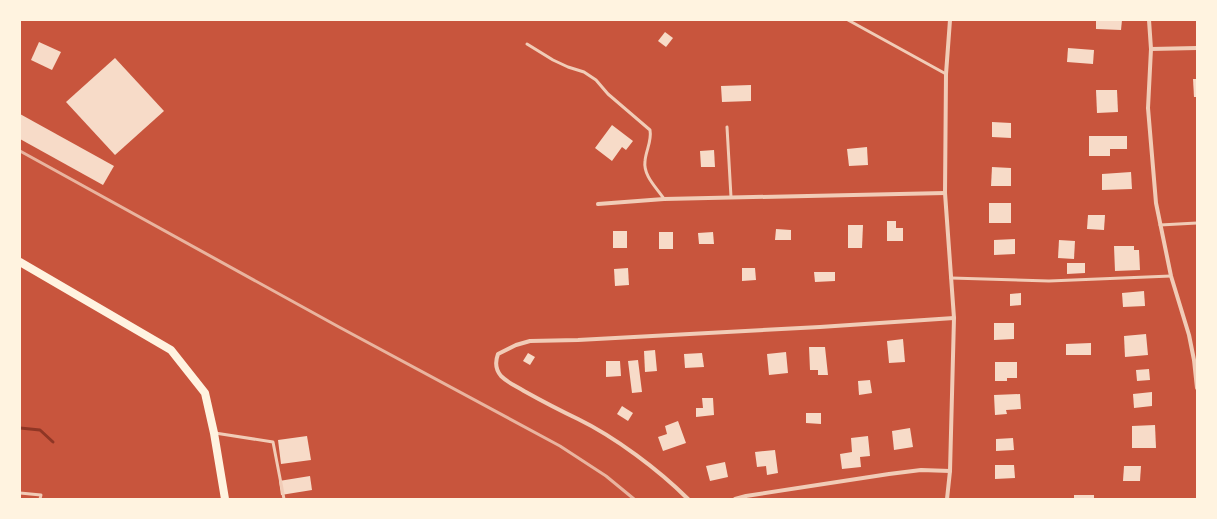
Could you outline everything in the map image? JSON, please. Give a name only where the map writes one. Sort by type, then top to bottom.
[{"type":"main road","points":[[20,262],[171,350],[205,393],[214,432],[225,499]]},
{"type":"street","points":[[947,499],[950,471],[954,318],[945,193],[946,74],[950,20]]},
{"type":"street","points":[[1149,20],[1151,49],[1148,108],[1156,203],[1171,276],[1189,335],[1194,360],[1197,388]]},
{"type":"street","points":[[1151,49],[1197,48]]},
{"type":"street","points":[[598,204],[664,199],[945,193]]},
{"type":"street","points":[[688,499],[651,467],[612,439],[509,383],[500,375],[496,368],[495,360],[498,354],[516,345],[530,341],[578,340],[820,327],[954,318]]},
{"type":"street","points":[[735,499],[889,474],[921,470],[950,471]]},
{"type":"lane","points":[[848,20],[946,74]]},
{"type":"lane","points":[[527,44],[553,60],[584,72],[596,80],[608,94],[650,130],[652,137],[645,162],[646,171],[649,178],[664,199]]},
{"type":"lane","points":[[727,127],[731,197]]},
{"type":"lane","points":[[1160,225],[1197,223]]},
{"type":"lane","points":[[951,278],[1049,280],[1171,276]]},
{"type":"lane","points":[[214,432],[273,442],[284,499]]},
{"type":"lane","points":[[20,493],[41,495],[40,499]]},
{"type":"building","points":[[1096,20],[1122,20],[1121,30],[1096,29]]},
{"type":"building","points":[[665,32],[673,38],[666,47],[658,41]]},
{"type":"building","points":[[39,42],[61,52],[52,70],[31,60]]},
{"type":"building","points":[[1068,48],[1094,50],[1093,64],[1067,62]]},
{"type":"building","points":[[115,58],[164,111],[115,155],[66,102]]},
{"type":"building","points":[[1193,79],[1197,79],[1197,97],[1194,97]]},
{"type":"building","points":[[751,85],[751,101],[722,102],[721,86]]},
{"type":"building","points":[[1096,90],[1117,90],[1118,112],[1097,113]]},
{"type":"building","points":[[20,114],[114,166],[103,185],[20,139]]},
{"type":"building","points":[[992,122],[1011,123],[1011,138],[992,137]]},
{"type":"building","points":[[612,125],[633,141],[626,150],[622,147],[612,161],[595,148]]},
{"type":"building","points":[[1089,136],[1127,136],[1127,149],[1110,149],[1110,156],[1089,156]]},
{"type":"building","points":[[867,147],[868,165],[849,166],[847,149]]},
{"type":"building","points":[[714,150],[715,167],[701,167],[700,151]]},
{"type":"building","points":[[992,167],[1011,168],[1011,186],[991,186]]},
{"type":"building","points":[[1131,172],[1132,189],[1102,190],[1102,174]]},
{"type":"building","points":[[989,203],[1011,203],[1011,223],[989,223]]},
{"type":"building","points":[[1088,215],[1105,215],[1104,230],[1087,229]]},
{"type":"building","points":[[887,221],[896,221],[896,228],[903,228],[903,241],[887,241]]},
{"type":"building","points":[[848,225],[863,225],[862,248],[848,248]]},
{"type":"building","points":[[776,229],[791,230],[791,240],[775,240]]},
{"type":"building","points":[[613,231],[627,231],[627,248],[613,248]]},
{"type":"building","points":[[659,232],[673,232],[673,249],[659,249]]},
{"type":"building","points":[[713,232],[714,244],[699,244],[698,233]]},
{"type":"building","points":[[1015,239],[1015,254],[994,255],[994,240]]},
{"type":"building","points":[[1059,240],[1075,241],[1074,259],[1058,258]]},
{"type":"building","points":[[1114,246],[1134,246],[1134,250],[1139,250],[1140,270],[1115,271]]},
{"type":"building","points":[[1067,263],[1085,263],[1085,273],[1067,274]]},
{"type":"building","points":[[628,268],[629,285],[615,286],[614,269]]},
{"type":"building","points":[[742,268],[755,268],[756,280],[742,281]]},
{"type":"building","points":[[814,272],[835,272],[835,281],[815,282]]},
{"type":"building","points":[[1144,291],[1145,306],[1123,307],[1122,293]]},
{"type":"building","points":[[1021,293],[1021,305],[1010,306],[1010,294]]},
{"type":"building","points":[[994,323],[1014,323],[1014,339],[994,340]]},
{"type":"building","points":[[1146,334],[1148,355],[1125,357],[1124,336]]},
{"type":"building","points":[[903,339],[905,362],[889,363],[887,341]]},
{"type":"building","points":[[1091,343],[1091,355],[1066,355],[1066,344]]},
{"type":"building","points":[[809,347],[825,347],[828,375],[818,375],[818,370],[810,370]]},
{"type":"building","points":[[655,350],[657,371],[645,372],[644,351]]},
{"type":"building","points":[[786,352],[788,373],[769,375],[767,354]]},
{"type":"building","points":[[528,353],[535,357],[530,365],[523,361]]},
{"type":"building","points":[[702,353],[704,367],[685,368],[684,354]]},
{"type":"building","points":[[638,360],[642,392],[632,393],[628,361]]},
{"type":"building","points":[[606,361],[620,361],[621,376],[606,377]]},
{"type":"building","points":[[995,362],[1017,362],[1017,378],[1007,378],[1007,381],[995,381]]},
{"type":"building","points":[[1149,369],[1150,380],[1137,381],[1136,370]]},
{"type":"building","points":[[870,380],[872,393],[859,395],[858,381]]},
{"type":"building","points":[[1152,392],[1152,406],[1134,408],[1133,394]]},
{"type":"building","points":[[1020,394],[1021,409],[1006,410],[1007,414],[995,415],[994,395]]},
{"type":"building","points":[[702,398],[713,398],[714,415],[696,417],[696,408],[703,408]]},
{"type":"building","points":[[622,406],[633,413],[628,421],[617,414]]},
{"type":"building","points":[[806,413],[821,413],[821,424],[806,423]]},
{"type":"building","points":[[678,421],[686,443],[663,451],[658,437],[667,434],[665,426]]},
{"type":"building","points":[[1155,425],[1156,448],[1132,448],[1132,426]]},
{"type":"building","points":[[910,428],[913,447],[894,450],[892,431]]},
{"type":"building","points":[[307,436],[311,460],[281,464],[278,440]]},
{"type":"building","points":[[868,436],[870,456],[860,457],[861,467],[842,469],[840,454],[852,452],[851,438]]},
{"type":"building","points":[[1013,438],[1014,450],[996,451],[996,439]]},
{"type":"building","points":[[775,450],[778,473],[767,475],[766,466],[757,467],[755,452]]},
{"type":"building","points":[[725,462],[728,477],[710,481],[706,466]]},
{"type":"building","points":[[995,465],[1014,465],[1015,478],[995,479]]},
{"type":"building","points":[[1124,466],[1141,466],[1140,481],[1123,481]]},
{"type":"building","points":[[310,476],[312,490],[281,495],[279,481]]},
{"type":"building","points":[[1074,495],[1094,495],[1094,499],[1074,499]]},
{"type":"waterway","points":[[20,428],[40,430],[53,442]]},
{"type":"railway","points":[[20,151],[339,327],[560,446],[606,476],[634,499]]}]
